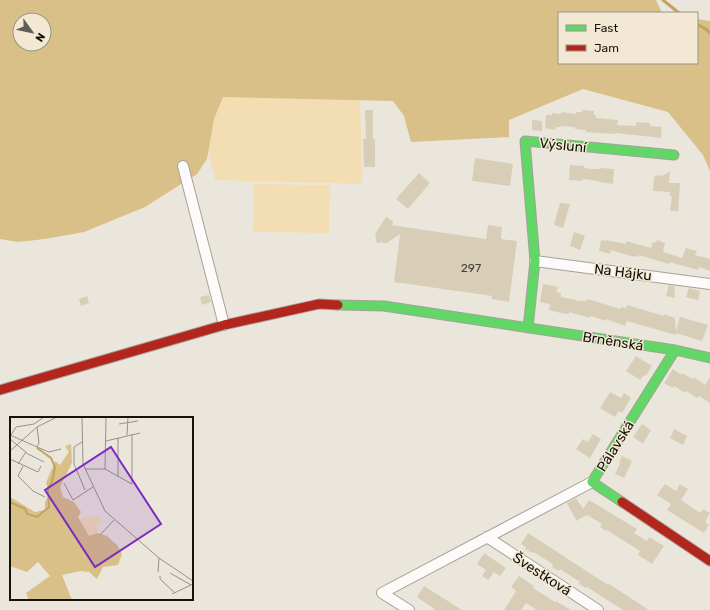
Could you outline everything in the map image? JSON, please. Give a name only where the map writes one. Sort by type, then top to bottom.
[{"type":"main road","name":"Výsluní","points":[[535,261],[525,141],[674,155]]},
{"type":"main road","points":[[528,328],[535,261]]},
{"type":"main road","name":"Brněnská","points":[[0,390],[224,325],[319,304],[384,306],[675,350],[710,358]]},
{"type":"main road","name":"Pálavská","points":[[675,350],[592,482],[710,561]]},
{"type":"street","points":[[183,166],[224,325]]},
{"type":"street","name":"Na Hájku","points":[[535,261],[710,284]]},
{"type":"street","points":[[409,610],[382,593],[592,482]]},
{"type":"street","name":"Švestková","points":[[487,537],[598,610]]},
{"type":"shaded area","points":[[0,0],[656,0],[662,12],[558,12],[558,64],[698,64],[698,19],[710,21],[710,171],[703,155],[668,112],[583,89],[509,120],[509,137],[411,142],[404,116],[393,101],[223,97],[214,119],[207,159],[197,174],[145,207],[84,232],[18,242],[0,239]]},
{"type":"shaded area","points":[[206,88],[360,92],[362,182],[360,184],[214,180],[215,176],[209,157]]},
{"type":"shaded area","points":[[254,184],[330,185],[329,233],[253,232]]},
{"type":"building","points":[[365,110],[373,110],[375,167],[364,167],[363,139],[366,139]]},
{"type":"building","points":[[582,110],[594,111],[596,118],[618,120],[617,125],[636,126],[636,122],[650,123],[650,126],[662,127],[661,138],[616,133],[585,132],[586,130],[575,129],[575,127],[560,126],[556,127],[555,130],[545,128],[546,115],[552,115],[552,113],[561,114],[561,112],[576,114],[576,112],[582,112]]},
{"type":"building","points":[[532,120],[542,121],[542,131],[532,130]]},
{"type":"building","points":[[475,158],[513,164],[510,186],[472,181]]},
{"type":"building","points":[[570,165],[584,166],[584,168],[592,169],[614,169],[613,184],[583,179],[583,181],[569,180]]},
{"type":"building","points":[[670,171],[669,183],[680,183],[678,211],[670,211],[672,196],[670,196],[670,192],[653,191],[654,177],[657,175],[662,176]]},
{"type":"building","points":[[419,173],[430,183],[408,209],[396,199]]},
{"type":"building","points":[[560,203],[570,204],[563,228],[554,225]]},
{"type":"building","points":[[386,217],[394,222],[391,225],[486,239],[488,225],[502,227],[501,239],[517,241],[509,302],[491,299],[492,296],[394,282],[400,234],[387,243],[377,243],[375,234]]},
{"type":"building","points":[[574,232],[585,236],[580,250],[570,246]]},
{"type":"building","points":[[601,240],[626,244],[626,241],[651,248],[653,242],[656,243],[657,240],[665,243],[663,252],[682,258],[686,248],[697,251],[695,255],[710,259],[710,271],[699,267],[698,270],[669,262],[669,264],[639,255],[638,257],[634,257],[611,250],[610,254],[599,251]]},
{"type":"building","points":[[543,284],[558,287],[556,292],[561,293],[561,297],[585,302],[588,299],[620,309],[621,307],[626,308],[627,305],[664,316],[664,314],[675,318],[676,331],[680,317],[708,325],[702,341],[627,321],[625,326],[606,319],[606,321],[591,316],[590,318],[569,312],[569,314],[565,314],[549,310],[550,304],[540,302]]},
{"type":"building","points":[[669,285],[674,286],[675,298],[666,296]]},
{"type":"building","points":[[689,288],[700,291],[698,300],[686,297]]},
{"type":"building","points":[[209,295],[211,302],[202,305],[200,297]]},
{"type":"building","points":[[87,296],[89,303],[81,306],[79,299]]},
{"type":"building","points":[[636,356],[652,366],[646,376],[644,375],[640,380],[626,371]]},
{"type":"building","points":[[673,369],[681,375],[682,373],[693,379],[694,377],[705,385],[710,377],[710,403],[699,396],[697,398],[686,391],[685,393],[674,386],[673,388],[664,383]]},
{"type":"building","points":[[610,392],[621,398],[624,393],[631,398],[622,413],[619,411],[615,417],[600,408]]},
{"type":"building","points":[[642,424],[651,430],[643,444],[633,437]]},
{"type":"building","points":[[674,429],[687,436],[683,445],[670,438]]},
{"type":"building","points":[[593,434],[601,439],[590,458],[576,449],[583,439],[588,442]]},
{"type":"building","points":[[622,456],[632,461],[624,478],[615,474]]},
{"type":"building","points":[[665,484],[676,491],[680,484],[688,489],[681,500],[700,513],[703,509],[710,513],[705,522],[709,525],[704,533],[667,510],[671,504],[657,495]]},
{"type":"building","points":[[576,498],[583,509],[589,500],[637,529],[634,533],[647,541],[649,537],[664,546],[652,564],[638,555],[640,551],[600,527],[602,524],[587,515],[576,521],[567,503]]},
{"type":"building","points":[[528,533],[649,610],[623,610],[587,587],[586,588],[579,584],[580,582],[560,569],[559,571],[552,567],[553,564],[525,549],[526,547],[521,544]]},
{"type":"building","points":[[484,553],[506,568],[500,576],[494,572],[488,580],[482,576],[486,570],[477,564]]},
{"type":"building","points":[[519,576],[534,586],[533,588],[571,610],[537,610],[526,603],[521,610],[504,610],[516,591],[511,587]]},
{"type":"building","points":[[424,586],[462,610],[436,610],[417,597]]},
{"type":"waterway","points":[[663,0],[678,12]]},
{"type":"waterway","points":[[698,25],[710,33]]},
{"type":"traffic: fast","points":[[528,328],[535,261],[525,141],[674,155]]},
{"type":"traffic: fast","points":[[338,305],[384,306],[675,350],[710,358]]},
{"type":"traffic: fast","points":[[622,502],[592,482],[675,350]]},
{"type":"traffic: jam","points":[[0,390],[224,325],[319,304],[338,305]]},
{"type":"traffic: jam","points":[[622,502],[710,561]]}]
